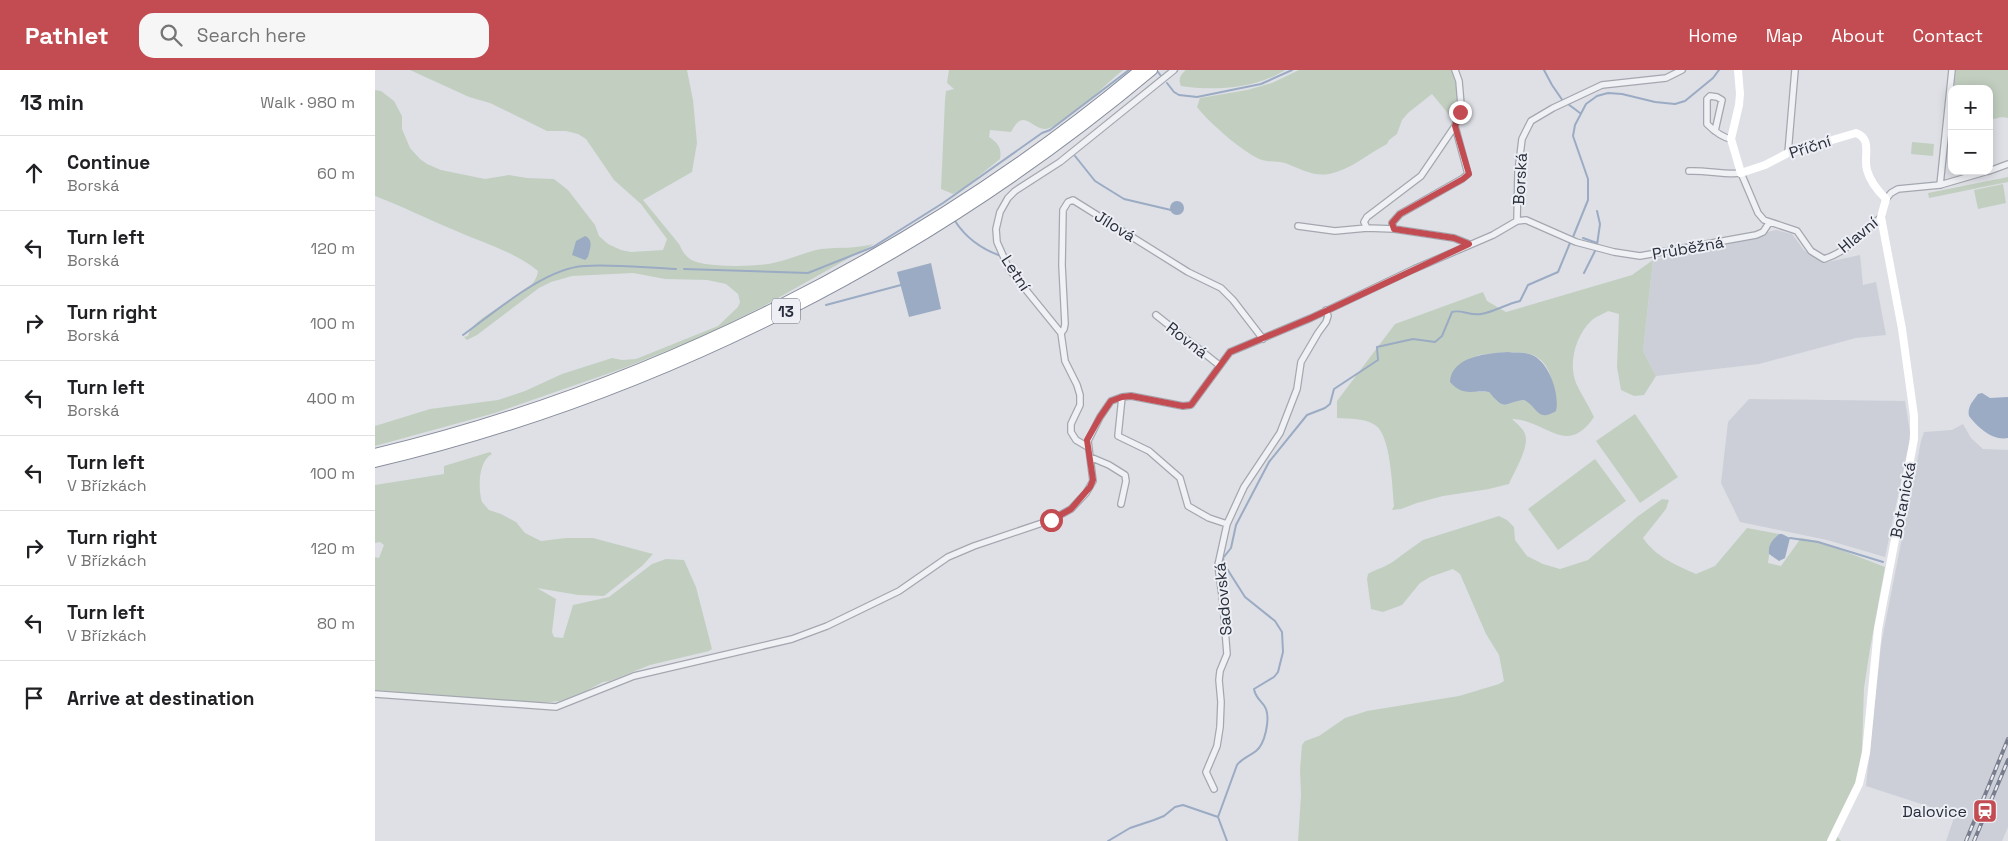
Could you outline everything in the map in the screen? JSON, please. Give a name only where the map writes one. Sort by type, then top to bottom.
[{"type":"highway","name":"13","points":[[375,454],[459,431],[582,390],[685,349],[784,303],[873,255],[957,204],[1052,139],[1098,105],[1140,70]]},
{"type":"highway","name":"13","points":[[375,462],[461,439],[584,398],[690,356],[789,310],[877,262],[961,211],[1104,111],[1152,70]]},
{"type":"street","name":"Letní","points":[[1061,333],[1020,284],[1003,256],[997,242],[996,229],[1000,212],[1008,198],[1015,191],[1059,162],[1174,70]]},
{"type":"street","points":[[1367,228],[1365,222],[1367,217],[1421,176],[1455,126],[1461,106],[1459,81],[1455,70]]},
{"type":"street","name":"Borská","points":[[1122,397],[1131,396],[1183,406],[1191,405],[1230,352],[1263,340],[1469,244],[1493,235],[1517,222],[1518,172],[1523,139],[1531,121],[1553,108],[1602,85],[1666,78],[1682,70]]},
{"type":"street","points":[[1738,70],[1740,94],[1731,139],[1741,173],[1758,213],[1769,223]]},
{"type":"street","points":[[1788,153],[1795,70]]},
{"type":"street","points":[[1940,185],[1952,70]]},
{"type":"street","points":[[1715,131],[1721,100],[1710,96],[1707,99],[1707,124],[1715,131],[1731,139]]},
{"type":"street","points":[[1394,229],[1392,223],[1400,214],[1469,174],[1455,126]]},
{"type":"street","name":"Příční","points":[[1689,171],[1709,170],[1731,174],[1741,173],[1765,165],[1788,153],[1856,133],[1862,135],[1866,141],[1866,169],[1871,182],[1886,199]]},
{"type":"street","name":"Hlavní","points":[[1993,169],[2008,164]]},
{"type":"street","name":"Hlavní","points":[[1769,223],[1789,227],[1797,231],[1811,252],[1824,259],[1843,250],[1881,217],[1886,199],[1898,189],[1940,185],[1974,175]]},
{"type":"street","name":"Jílová","points":[[1061,333],[1065,324],[1062,265],[1063,210],[1068,202],[1073,200],[1188,272],[1221,288],[1233,300],[1263,340]]},
{"type":"street","name":"Botanická","points":[[1831,841],[1859,784],[1866,753],[1878,629],[1915,434],[1902,329],[1881,217]]},
{"type":"street","name":"Průběžná","points":[[1517,222],[1526,220],[1576,242],[1614,252],[1640,256],[1756,235],[1765,230],[1769,223]]},
{"type":"street","points":[[1298,226],[1335,231],[1367,228],[1394,229],[1454,238],[1469,244]]},
{"type":"street","name":"Sadovská","points":[[1214,789],[1206,772],[1217,746],[1221,702],[1219,680],[1220,671],[1227,654],[1223,602],[1217,565],[1227,524],[1245,486],[1280,433],[1297,389],[1301,362],[1326,322],[1326,310]]},
{"type":"street","name":"Rovná","points":[[1156,315],[1219,365]]},
{"type":"street","points":[[1061,333],[1065,362],[1080,395],[1080,405],[1071,424],[1071,432],[1076,440],[1088,447]]},
{"type":"street","points":[[375,694],[556,707],[634,676],[754,648],[827,626],[899,591],[948,557],[1051,520],[1071,509],[1086,493],[1093,480],[1087,440],[1111,401],[1122,397],[1118,436],[1149,451],[1180,478],[1188,506],[1209,518],[1227,524]]},
{"type":"street","points":[[1090,457],[1109,465],[1125,475],[1126,481],[1121,504]]},
{"type":"street","points":[[1826,841],[1836,830]]},
{"type":"shaded area","points":[[1776,230],[1792,234],[1804,250],[1823,263],[1860,255],[1863,285],[1876,282],[1886,335],[1856,338],[1759,364],[1656,376],[1643,351],[1653,260]]},
{"type":"shaded area","points":[[1749,399],[1905,401],[1910,432],[1909,443],[1885,557],[1827,540],[1740,522],[1721,483],[1728,422]]},
{"type":"shaded area","points":[[1963,424],[1971,438],[1983,449],[2008,450],[2008,827],[2002,841],[1946,841],[1955,815],[1866,786],[1881,645],[1921,441],[1924,432],[1952,430]]},
{"type":"green space","points":[[410,70],[687,70],[693,100],[697,143],[692,172],[643,200],[690,259],[706,264],[730,266],[755,265],[779,262],[821,249],[874,244],[762,307],[706,335],[624,368],[495,413],[375,446],[375,426],[430,409],[498,400],[525,391],[562,374],[612,358],[622,360],[636,359],[718,326],[738,307],[740,302],[738,294],[726,284],[707,280],[665,279],[633,273],[572,276],[551,282],[539,288],[477,335],[467,340],[464,337],[468,336],[473,327],[482,318],[527,289],[535,281],[538,271],[519,258],[375,196],[375,90],[381,91],[394,101],[402,116],[402,129],[410,148],[427,164],[441,170],[485,179],[509,175],[554,179],[568,190],[595,225],[599,236],[608,244],[621,250],[631,252],[663,250],[667,239],[641,204],[614,180],[586,139],[578,134],[566,131],[547,131],[490,103],[469,97]]},
{"type":"green space","points":[[949,70],[1123,70],[1080,108],[1052,127],[1040,128],[1026,120],[1021,120],[1011,132],[990,130],[989,137],[999,146],[1000,159],[964,188],[953,194],[941,189],[946,91],[954,89],[947,83]]},
{"type":"green space","points":[[1186,70],[1285,70],[1248,85],[1193,88],[1181,86],[1180,77]]},
{"type":"green space","points":[[1299,70],[1451,70],[1457,96],[1455,122],[1432,94],[1408,113],[1402,120],[1397,134],[1387,144],[1344,169],[1323,175],[1285,163],[1265,161],[1255,157],[1227,137],[1197,107],[1200,98],[1247,90],[1272,83]]},
{"type":"green space","points":[[1956,70],[2008,70],[2008,118],[1993,119],[1993,85],[1954,85]]},
{"type":"green space","points":[[1912,142],[1934,144],[1933,156],[1911,154]]},
{"type":"green space","points":[[2008,177],[2008,182],[1929,198],[1928,193]]},
{"type":"green space","points":[[2003,184],[2006,203],[1978,209],[1974,190]]},
{"type":"green space","points":[[1653,260],[1643,351],[1656,376],[1644,395],[1634,396],[1621,390],[1617,367],[1619,314],[1608,311],[1593,320],[1586,327],[1578,341],[1573,358],[1576,383],[1594,417],[1584,429],[1574,435],[1565,436],[1524,421],[1512,419],[1523,430],[1526,439],[1518,466],[1509,484],[1443,496],[1392,510],[1394,506],[1390,462],[1388,450],[1380,431],[1375,425],[1367,421],[1337,418],[1337,401],[1395,324],[1483,292],[1487,301],[1506,312],[1632,275]],"holes":[[[1508,352],[1533,355],[1546,365],[1552,380],[1553,413],[1540,413],[1524,400],[1505,405],[1489,392],[1476,392],[1459,365],[1479,355]]]},
{"type":"green space","points":[[1635,414],[1678,477],[1640,503],[1596,441]]},
{"type":"green space","points":[[490,452],[492,454],[484,463],[480,476],[482,502],[489,510],[516,522],[525,533],[541,541],[566,538],[593,538],[653,554],[642,566],[604,596],[578,595],[537,588],[556,599],[552,632],[554,637],[563,638],[573,605],[609,597],[652,564],[666,559],[684,560],[696,587],[712,649],[650,665],[603,682],[560,701],[531,704],[375,690],[375,557],[379,558],[384,545],[380,542],[375,543],[375,485],[444,474],[444,466]]},
{"type":"green space","points":[[1595,459],[1626,501],[1558,550],[1528,509]]},
{"type":"green space","points":[[1662,499],[1669,500],[1666,509],[1643,538],[1660,555],[1696,574],[1715,566],[1747,528],[1779,534],[1772,544],[1768,563],[1781,566],[1801,538],[1818,541],[1885,567],[1864,688],[1862,750],[1856,782],[1832,830],[1841,841],[1298,841],[1301,795],[1300,770],[1302,745],[1305,741],[1319,736],[1345,718],[1367,711],[1459,696],[1504,681],[1499,655],[1486,634],[1460,574],[1453,569],[1430,577],[1420,583],[1402,605],[1383,612],[1371,609],[1368,574],[1391,563],[1423,540],[1499,516],[1507,520],[1514,527],[1515,540],[1527,556],[1543,564],[1560,569],[1588,560],[1637,517]]},
{"type":"water","points":[[1174,201],[1180,201],[1184,208],[1180,215],[1174,215],[1170,211],[1170,205]]},
{"type":"water","points":[[585,236],[590,240],[591,245],[588,257],[585,260],[572,255],[576,241]]},
{"type":"water","points":[[931,263],[941,309],[909,317],[897,272]]},
{"type":"water","points":[[1508,352],[1532,355],[1543,364],[1555,388],[1556,411],[1545,415],[1541,414],[1524,400],[1505,405],[1489,392],[1459,390],[1450,382],[1452,373],[1464,361],[1491,353]]},
{"type":"water","points":[[1982,393],[1990,398],[2008,397],[2008,438],[1991,436],[1969,416],[1971,404],[1978,394]]},
{"type":"water","points":[[1779,534],[1790,538],[1785,558],[1779,561],[1769,554],[1769,548],[1774,538]]},
{"type":"waterway","points":[[684,269],[808,273],[873,247],[943,203],[1042,133],[1050,130],[1129,70]]},
{"type":"waterway","points":[[1167,83],[1179,95],[1197,97],[1261,84],[1292,70]]},
{"type":"waterway","points":[[1544,70],[1563,101]]},
{"type":"waterway","points":[[1573,237],[1588,200],[1588,179],[1573,136],[1575,125],[1586,104],[1597,96],[1608,93],[1675,104],[1685,101],[1713,78],[1719,70]]},
{"type":"waterway","points":[[1158,72],[1161,76]]},
{"type":"waterway","points":[[1568,104],[1580,113]]},
{"type":"waterway","points":[[1075,156],[1095,181],[1124,199],[1171,210]]},
{"type":"waterway","points":[[1597,211],[1600,224],[1597,245]]},
{"type":"waterway","points":[[955,221],[964,233],[975,242],[1001,256]]},
{"type":"waterway","points":[[1583,238],[1597,243]]},
{"type":"waterway","points":[[1227,841],[1218,817],[1237,765],[1259,748],[1266,732],[1266,709],[1256,696],[1254,689],[1274,677],[1278,672],[1283,652],[1282,632],[1275,621],[1245,597],[1224,564],[1223,558],[1231,548],[1236,525],[1269,462],[1307,415],[1330,404],[1334,389],[1378,360],[1377,347],[1413,339],[1435,342],[1442,336],[1452,312],[1481,314],[1520,301],[1528,285],[1558,272],[1570,243]]},
{"type":"waterway","points":[[1584,273],[1595,251]]},
{"type":"waterway","points":[[463,335],[537,283],[553,274],[569,269],[607,265],[676,269]]},
{"type":"waterway","points":[[826,305],[901,285]]},
{"type":"waterway","points":[[1790,538],[1818,542],[1883,562]]},
{"type":"waterway","points":[[1108,841],[1130,828],[1164,816],[1175,807],[1183,805],[1218,817]]},
{"type":"railway","points":[[1966,841],[2008,739]]},
{"type":"railway","points":[[1974,841],[2008,760]]},
{"type":"place","name":"Dalovice","points":[[1985,811]]},
{"type":"route","points":[[1051,520],[1071,509],[1090,487],[1093,480],[1087,440],[1111,401],[1131,396],[1183,406],[1191,405],[1230,352],[1263,340],[1469,244],[1464,240],[1394,229],[1392,227],[1394,219],[1400,214],[1469,174],[1455,126],[1460,112]]}]
